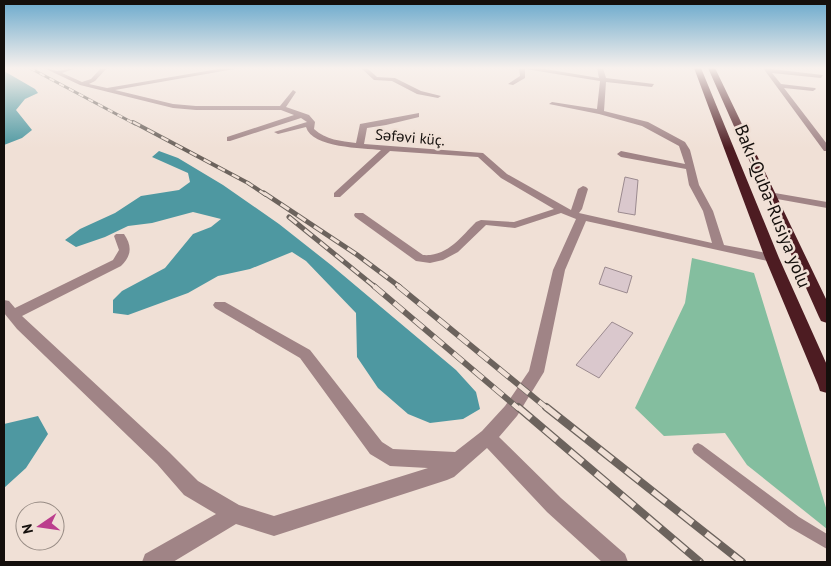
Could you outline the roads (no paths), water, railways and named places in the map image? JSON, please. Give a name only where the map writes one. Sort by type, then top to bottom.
[{"type":"highway","name":"Bakı-Quba-Rusiya yolu","points":[[708,94],[772,258],[827,385]]},
{"type":"highway","name":"Bakı-Quba-Rusiya yolu","points":[[723,94],[827,317]]},
{"type":"street","name":"Səfəvi küç.","points":[[129,94],[181,107],[282,108],[310,119],[310,129],[324,140],[360,146],[437,154],[480,155],[488,160],[504,176],[572,214],[719,248],[772,258]]},
{"type":"street","points":[[282,108],[291,94]]},
{"type":"street","points":[[430,94],[438,96]]},
{"type":"street","points":[[600,112],[601,94]]},
{"type":"street","points":[[785,94],[827,149]]},
{"type":"street","points":[[552,104],[600,112],[645,124],[674,138],[686,150],[694,185],[708,211],[719,248]]},
{"type":"street","points":[[230,139],[302,115]]},
{"type":"street","points":[[360,146],[363,126],[386,123],[416,115]]},
{"type":"street","points":[[278,132],[310,124]]},
{"type":"street","points":[[337,195],[388,149]]},
{"type":"street","points":[[621,154],[689,168]]},
{"type":"street","points":[[358,215],[420,258],[430,260],[441,259],[450,253],[480,224],[485,222],[515,225],[572,214],[577,210],[583,189]]},
{"type":"street","points":[[769,195],[827,205]]},
{"type":"street","points":[[120,236],[126,248],[124,257],[117,263],[9,310],[191,488],[235,514],[274,526],[447,472],[457,461],[488,437],[511,411],[536,372],[572,214]]},
{"type":"street","points":[[220,305],[306,354],[376,448],[390,457],[457,461]]},
{"type":"street","points":[[488,437],[554,505],[618,562]]},
{"type":"street","points":[[153,562],[235,514]]},
{"type":"lane","points":[[698,449],[794,522],[827,542]]},
{"type":"water","points":[[4,94],[35,94],[25,99],[16,110],[32,130],[22,138],[4,145]]},
{"type":"water","points":[[159,151],[178,158],[223,185],[279,224],[331,265],[456,370],[476,392],[480,409],[463,419],[430,423],[408,414],[378,388],[357,357],[356,313],[306,261],[292,252],[250,269],[218,276],[188,293],[128,315],[113,313],[113,300],[122,291],[165,268],[193,234],[211,227],[221,219],[193,212],[152,223],[128,226],[105,237],[76,247],[65,240],[80,229],[115,213],[141,196],[179,190],[190,182],[188,173],[152,157]]},
{"type":"water","points":[[38,416],[48,434],[26,468],[4,488],[4,424]]},
{"type":"railway","points":[[80,94],[135,124]]},
{"type":"railway","points":[[133,122],[248,183],[266,195]]},
{"type":"railway","points":[[264,193],[356,254],[400,287]]},
{"type":"railway","points":[[289,217],[375,287]]},
{"type":"railway","points":[[374,286],[519,409]]},
{"type":"railway","points":[[398,286],[548,409]]},
{"type":"railway","points":[[518,407],[700,562]]},
{"type":"railway","points":[[546,407],[742,562]]}]
